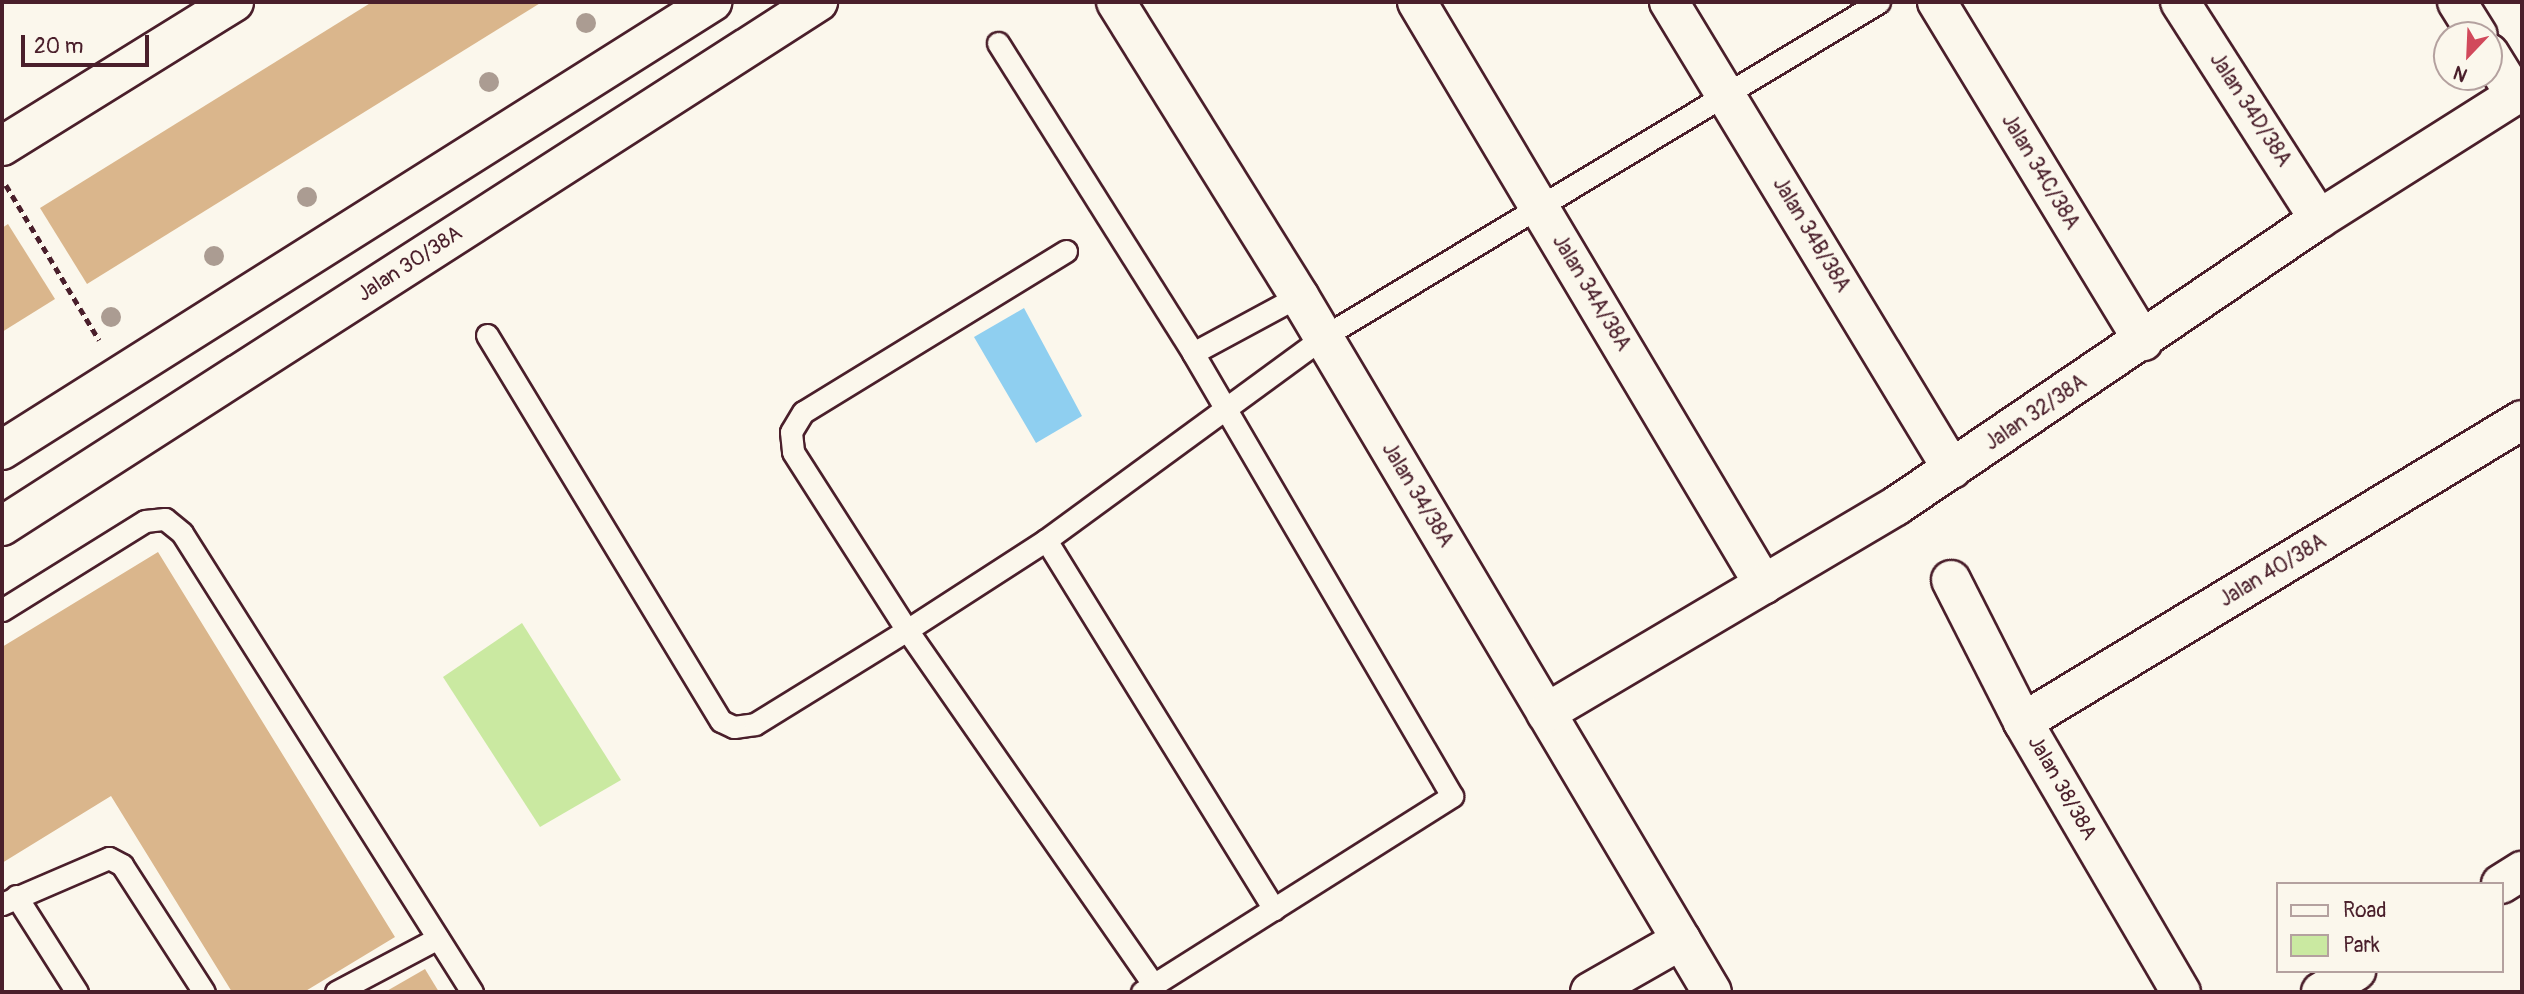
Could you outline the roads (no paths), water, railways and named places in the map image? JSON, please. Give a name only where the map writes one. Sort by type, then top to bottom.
[{"type":"street","points":[[2,146],[234,2]]},
{"type":"street","points":[[2,450],[712,2]]},
{"type":"street","name":"Jalan 30/38A","points":[[2,526],[818,2]]},
{"type":"street","name":"Jalan 34/38A","points":[[1116,2],[1299,296],[1712,992]]},
{"type":"street","name":"Jalan 34A/38A","points":[[1417,2],[1764,585]]},
{"type":"street","name":"Jalan 34B/38A","points":[[1670,2],[1952,469]]},
{"type":"street","name":"Jalan 34C/38A","points":[[1937,2],[2143,341]]},
{"type":"street","name":"Jalan 34D/38A","points":[[2180,2],[2319,219]]},
{"type":"street","points":[[2457,2],[2469,21]]},
{"type":"street","name":"Jalan 32/38A","points":[[1546,713],[1764,585],[1952,469],[2319,219],[2515,95],[2503,76]]},
{"type":"street","name":"Jalan 40/38A","points":[[2023,722],[2522,420]]},
{"type":"street","name":"Jalan 38/38A","points":[[1951,580],[2023,722],[2181,992]]},
{"type":"street","points":[[2503,883],[2522,871]]},
{"type":"street","points":[[1590,992],[1681,940]]},
{"type":"street","points":[[2320,992],[2353,973]]},
{"type":"lane","points":[[487,335],[721,721],[734,727],[755,724],[1046,540],[1225,405],[1323,337],[1879,2]]},
{"type":"lane","points":[[998,43],[1225,405],[1452,796],[1148,988],[907,630],[793,452],[791,432],[803,412],[1066,251]]},
{"type":"lane","points":[[1193,353],[1299,296]]},
{"type":"lane","points":[[2,610],[145,521],[165,519],[182,533],[472,992]]},
{"type":"lane","points":[[1046,540],[1274,909]]},
{"type":"lane","points":[[77,992],[9,900],[109,858],[122,865],[204,992]]},
{"type":"lane","points":[[336,992],[438,937]]},
{"type":"water","points":[[1024,308],[1082,416],[1036,443],[974,337]]}]
